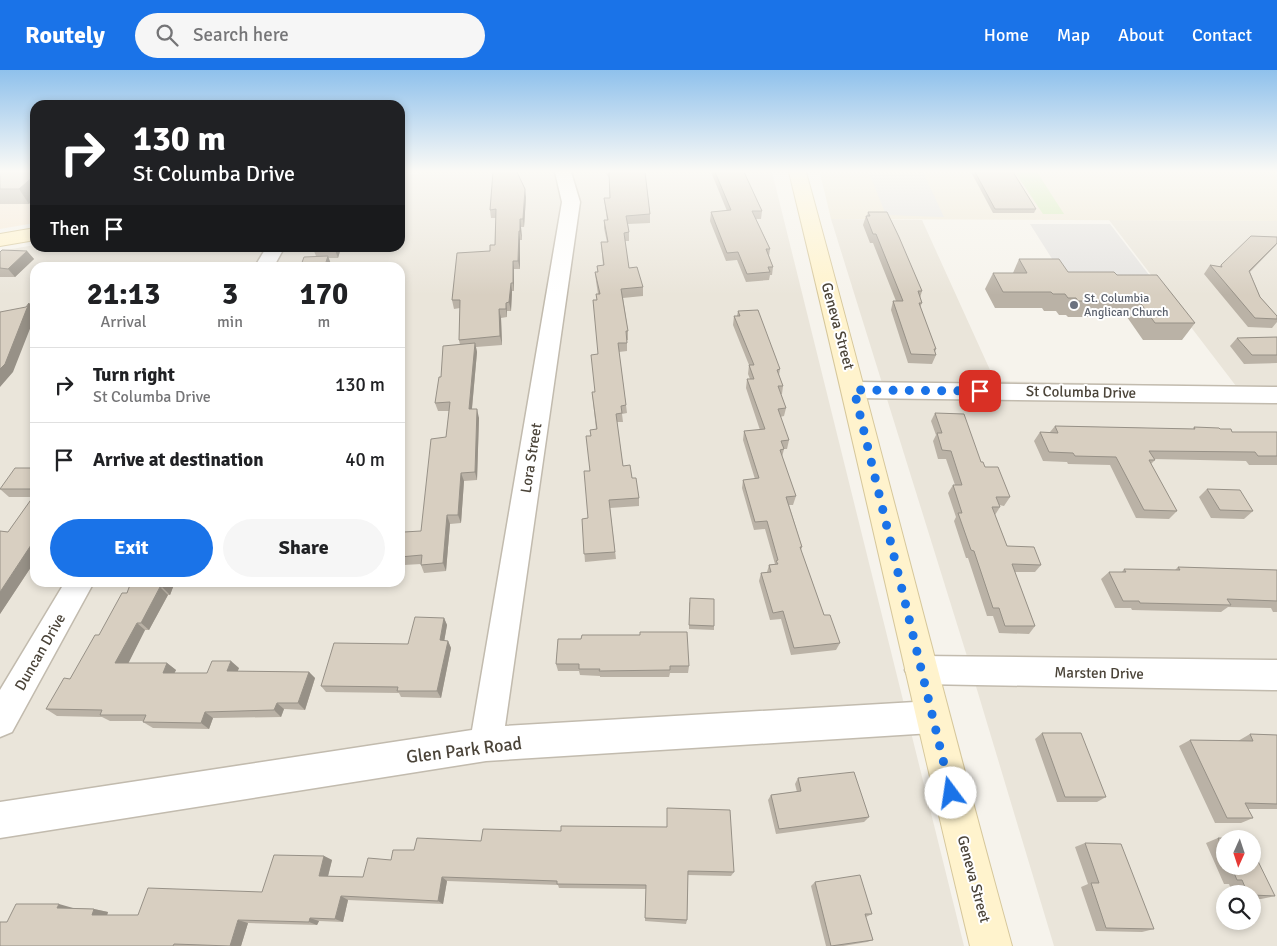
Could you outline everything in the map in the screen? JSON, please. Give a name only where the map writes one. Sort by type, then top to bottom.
[{"type":"main road","name":"Geneva Street","points":[[808,213],[854,390],[932,717],[991,946]]},
{"type":"main road","points":[[0,240],[30,235]]},
{"type":"street","name":"Lora Street","points":[[486,744],[568,213]]},
{"type":"street","name":"St Columba Drive","points":[[854,390],[1277,395]]},
{"type":"street","name":"Duncan Drive","points":[[0,720],[77,587]]},
{"type":"street","name":"Marsten Drive","points":[[921,670],[1277,676]]},
{"type":"street","name":"Glen Park Road","points":[[0,820],[486,744],[932,717]]},
{"type":"shaded area","points":[[0,213],[30,213],[30,224],[0,229]]},
{"type":"shaded area","points":[[405,213],[782,213],[964,946],[0,946],[0,251],[30,246],[30,252],[405,252]]},
{"type":"shaded area","points":[[830,213],[1277,213],[1277,221],[831,219]]},
{"type":"shaded area","points":[[885,213],[942,213],[944,217],[886,215]]},
{"type":"shaded area","points":[[831,219],[922,220],[995,381],[1236,386],[1109,220],[1277,221],[1277,946],[1054,946],[966,653]]},
{"type":"shaded area","points":[[1030,224],[1110,224],[1156,284],[1068,284]]},
{"type":"green space","points":[[1042,213],[1064,214],[1043,214]]},
{"type":"building","points":[[496,213],[523,213],[523,219],[520,219],[518,261],[513,261],[513,283],[511,283],[509,302],[506,303],[506,309],[499,309],[500,336],[459,340],[460,300],[452,300],[457,253],[490,251],[490,245],[495,245]]},
{"type":"building","points":[[607,213],[650,213],[626,216],[629,232],[624,233],[629,268],[637,267],[643,287],[621,289],[628,331],[626,331],[627,343],[618,343],[626,405],[621,406],[622,413],[616,414],[623,466],[630,465],[632,478],[636,478],[639,498],[609,500],[615,552],[584,554],[582,519],[588,518],[584,471],[590,471],[586,436],[591,436],[590,430],[597,429],[592,392],[595,392],[591,355],[598,354],[593,300],[597,300],[596,294],[600,294],[595,272],[598,272],[597,266],[604,265],[601,242],[608,242],[604,220],[608,220]]},
{"type":"building","points":[[711,213],[753,213],[770,249],[766,249],[773,267],[768,267],[770,272],[747,274],[738,252],[727,253]]},
{"type":"building","points":[[868,213],[887,213],[899,237],[922,291],[918,291],[922,303],[919,303],[936,349],[934,349],[936,355],[911,354],[893,301],[903,301],[876,234],[873,234],[866,216],[870,216]]},
{"type":"building","points":[[1251,236],[1277,237],[1277,243],[1249,271],[1260,297],[1277,316],[1277,319],[1255,318],[1210,265],[1222,267],[1221,265]]},
{"type":"building","points":[[2,250],[27,251],[8,269],[0,268],[0,252]]},
{"type":"building","points":[[328,256],[326,262],[302,262],[304,257]]},
{"type":"building","points":[[1019,259],[1059,259],[1068,272],[1114,272],[1117,275],[1157,275],[1195,323],[1155,323],[1139,301],[1078,301],[1076,298],[1068,298],[1065,294],[1053,294],[1051,292],[1003,292],[993,273],[1027,273]]},
{"type":"building","points":[[29,303],[5,364],[0,369],[0,312],[26,307]]},
{"type":"building","points":[[758,310],[780,369],[777,370],[783,386],[778,386],[786,408],[778,409],[789,440],[781,441],[784,449],[780,450],[796,496],[786,497],[802,547],[800,547],[824,615],[830,615],[840,643],[794,648],[783,611],[773,613],[761,573],[771,572],[769,565],[778,564],[776,561],[778,560],[767,521],[755,522],[743,480],[759,478],[744,431],[765,429],[747,379],[754,379],[749,365],[754,365],[734,316],[740,316],[738,311]]},
{"type":"building","points":[[1277,337],[1277,355],[1252,355],[1237,338]]},
{"type":"building","points":[[475,343],[469,409],[477,409],[475,472],[461,473],[458,515],[447,515],[443,563],[421,565],[422,555],[405,557],[405,532],[421,531],[431,439],[446,437],[450,402],[435,403],[439,377],[441,377],[443,346]]},
{"type":"building","points":[[935,413],[964,414],[981,462],[983,462],[985,467],[998,467],[1010,497],[996,497],[1000,507],[992,507],[1007,546],[1034,547],[1041,565],[1012,564],[1035,626],[1005,626],[999,608],[993,608],[974,551],[971,550],[958,513],[962,513],[953,485],[962,485],[951,451],[942,450],[937,433],[942,433]]},
{"type":"building","points":[[1055,426],[1195,429],[1194,427],[1231,429],[1232,432],[1277,432],[1277,456],[1258,456],[1255,452],[1149,451],[1155,460],[1149,460],[1177,511],[1144,510],[1116,457],[1075,456],[1073,453],[1049,452],[1040,432],[1058,433]]},
{"type":"building","points":[[15,468],[30,468],[30,489],[0,489]]},
{"type":"building","points":[[1207,489],[1240,490],[1253,511],[1220,510]]},
{"type":"building","points":[[30,501],[30,547],[0,592],[0,531],[8,532]]},
{"type":"building","points":[[1178,567],[1277,570],[1277,601],[1227,599],[1231,605],[1123,601],[1109,572],[1126,572],[1124,569],[1180,570]]},
{"type":"building","points":[[129,587],[160,587],[141,623],[137,623],[115,663],[167,663],[163,673],[207,673],[212,661],[231,661],[227,671],[309,672],[298,703],[277,703],[274,710],[205,712],[201,723],[143,722],[146,715],[100,715],[102,710],[46,709],[64,678],[70,679],[95,635],[99,635],[122,593],[127,593]]},
{"type":"building","points":[[690,598],[714,599],[714,626],[689,625]]},
{"type":"building","points":[[415,617],[444,618],[440,640],[448,641],[437,691],[397,691],[398,687],[321,686],[334,643],[408,644]]},
{"type":"building","points":[[640,632],[687,632],[689,666],[670,666],[670,670],[599,671],[600,669],[579,669],[579,664],[556,664],[558,639],[581,639],[582,635],[640,635]]},
{"type":"building","points":[[1042,733],[1081,733],[1106,797],[1065,797]]},
{"type":"building","points":[[1250,734],[1277,735],[1277,804],[1245,803],[1253,818],[1227,818],[1190,740],[1253,741]]},
{"type":"building","points":[[854,772],[869,817],[779,829],[771,795],[801,791],[798,778]]},
{"type":"building","points":[[667,808],[730,810],[734,872],[688,871],[687,920],[645,918],[646,885],[557,884],[557,881],[442,877],[438,901],[341,896],[335,919],[310,918],[309,922],[238,920],[230,946],[174,944],[173,946],[0,946],[0,922],[7,922],[16,904],[59,904],[57,908],[94,909],[92,915],[138,915],[148,888],[262,892],[274,855],[324,856],[319,876],[363,877],[368,858],[391,860],[393,850],[414,850],[417,838],[481,841],[483,829],[561,831],[561,826],[667,827]]},
{"type":"building","points":[[1085,843],[1121,844],[1154,929],[1106,928],[1091,883],[1099,883]]},
{"type":"building","points":[[1261,867],[1275,896],[1261,895],[1261,885],[1244,885],[1242,880],[1237,880],[1235,875],[1261,875]]},
{"type":"building","points":[[860,875],[872,914],[865,914],[873,940],[831,946],[815,882]]},
{"type":"place","name":"St. Columbia Anglican Church","points":[[1074,305]]},
{"type":"route","points":[[951,793],[854,390],[980,391]]}]
